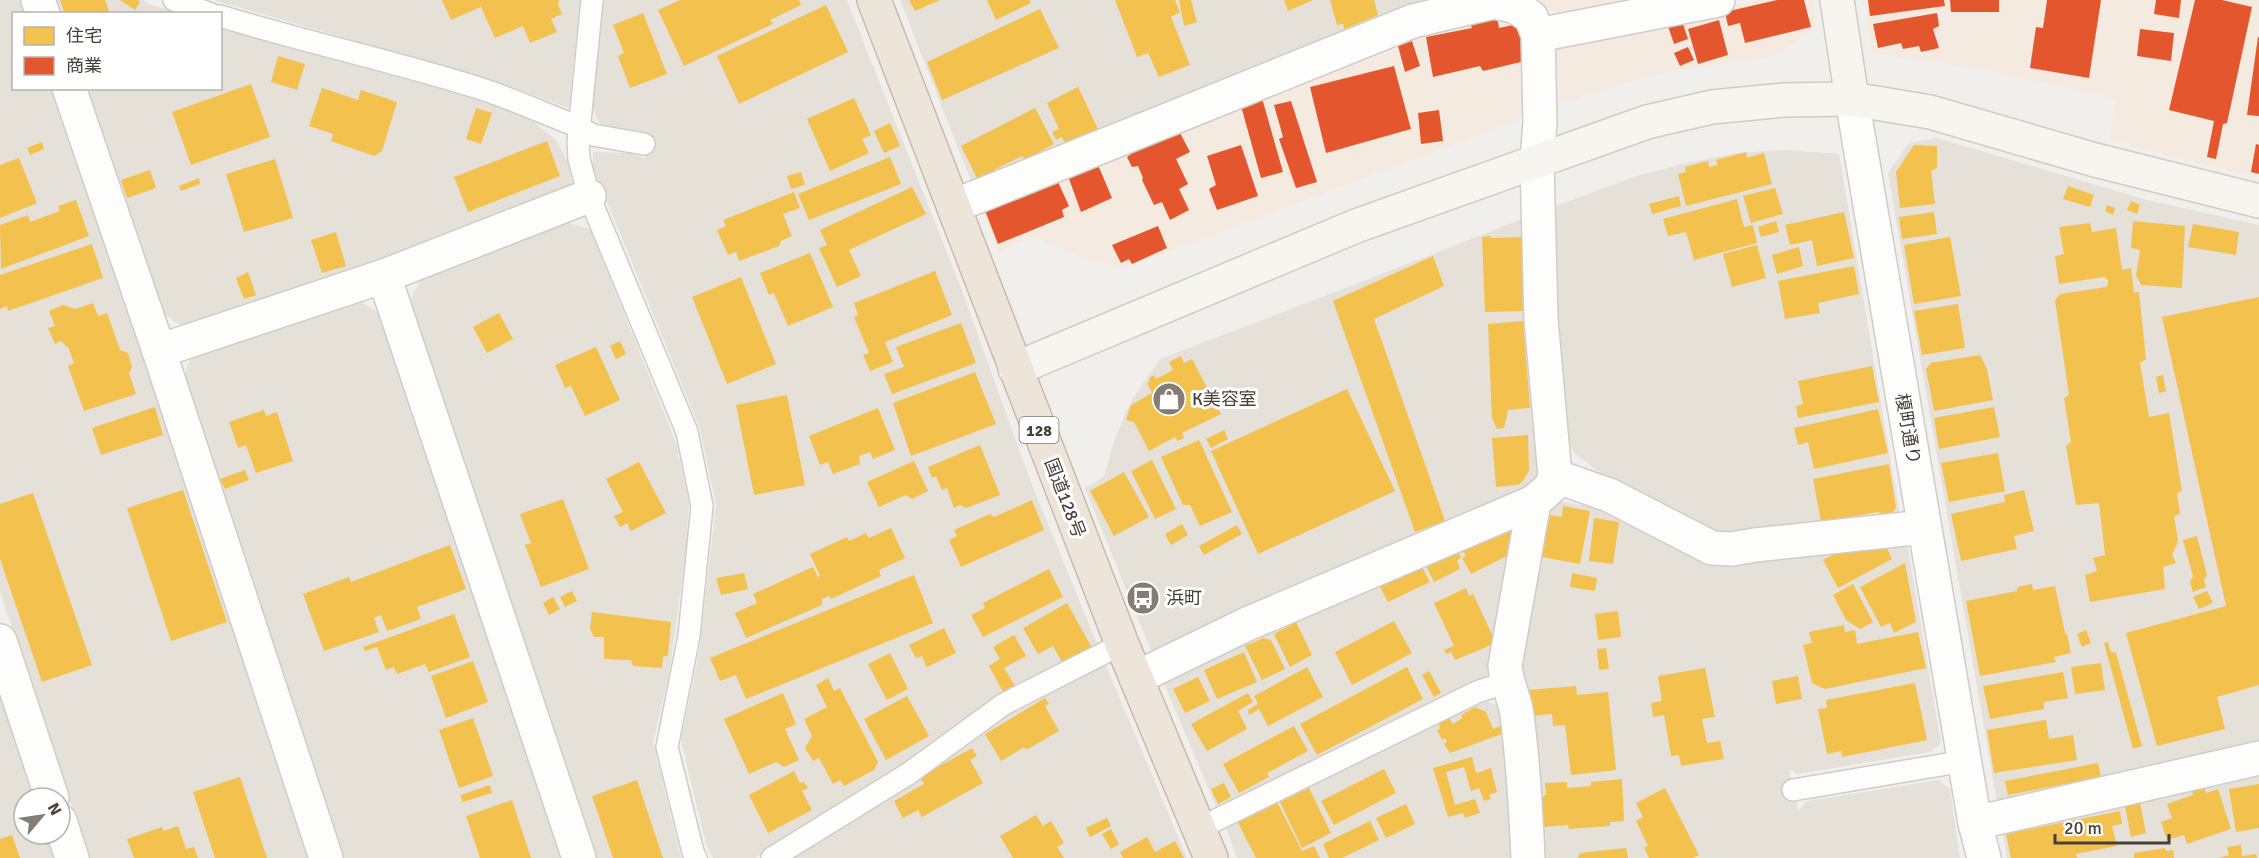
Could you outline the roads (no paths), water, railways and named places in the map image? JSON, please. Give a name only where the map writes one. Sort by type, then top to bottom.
[{"type":"highway","name":"国道128号","points":[[874,0],[1122,644],[1211,858]]},
{"type":"street","points":[[1538,35],[1719,0]]},
{"type":"street","name":"榎町通り","points":[[1837,0],[1924,527],[1984,858]]},
{"type":"street","points":[[954,206],[1413,21],[1472,3],[1494,2],[1514,6],[1531,17],[1538,35],[1540,122],[1537,162],[1541,320],[1555,476],[1551,487],[1534,502],[1247,624],[1136,678]]},
{"type":"street","points":[[70,90],[159,351],[326,858]]},
{"type":"street","points":[[1015,369],[1356,226],[1647,122],[1701,109],[1783,100],[1852,99],[1930,112],[2095,160],[2259,201]]},
{"type":"street","points":[[159,351],[384,276],[589,196]]},
{"type":"street","points":[[384,276],[579,858]]},
{"type":"street","points":[[1555,476],[1609,495],[1712,548],[1732,549],[1924,527]]},
{"type":"street","points":[[1528,858],[1517,714],[1507,682],[1505,666],[1534,502]]},
{"type":"street","points":[[0,641],[48,786]]},
{"type":"street","points":[[1976,823],[2259,758]]},
{"type":"lane","points":[[174,0],[206,12]]},
{"type":"lane","points":[[592,0],[579,127],[579,159],[589,196],[687,432],[702,506],[688,636],[668,747],[696,858]]},
{"type":"lane","points":[[222,17],[290,38],[393,63],[486,91],[579,127],[593,135],[644,144]]},
{"type":"lane","points":[[772,858],[908,774],[1004,704],[1122,644]]},
{"type":"lane","points":[[1200,828],[1477,692],[1507,682]]},
{"type":"lane","points":[[1793,790],[1965,761]]},
{"type":"place","name":"K美容室","points":[[1169,399]]},
{"type":"place","name":"浜町","points":[[1143,598]]}]
